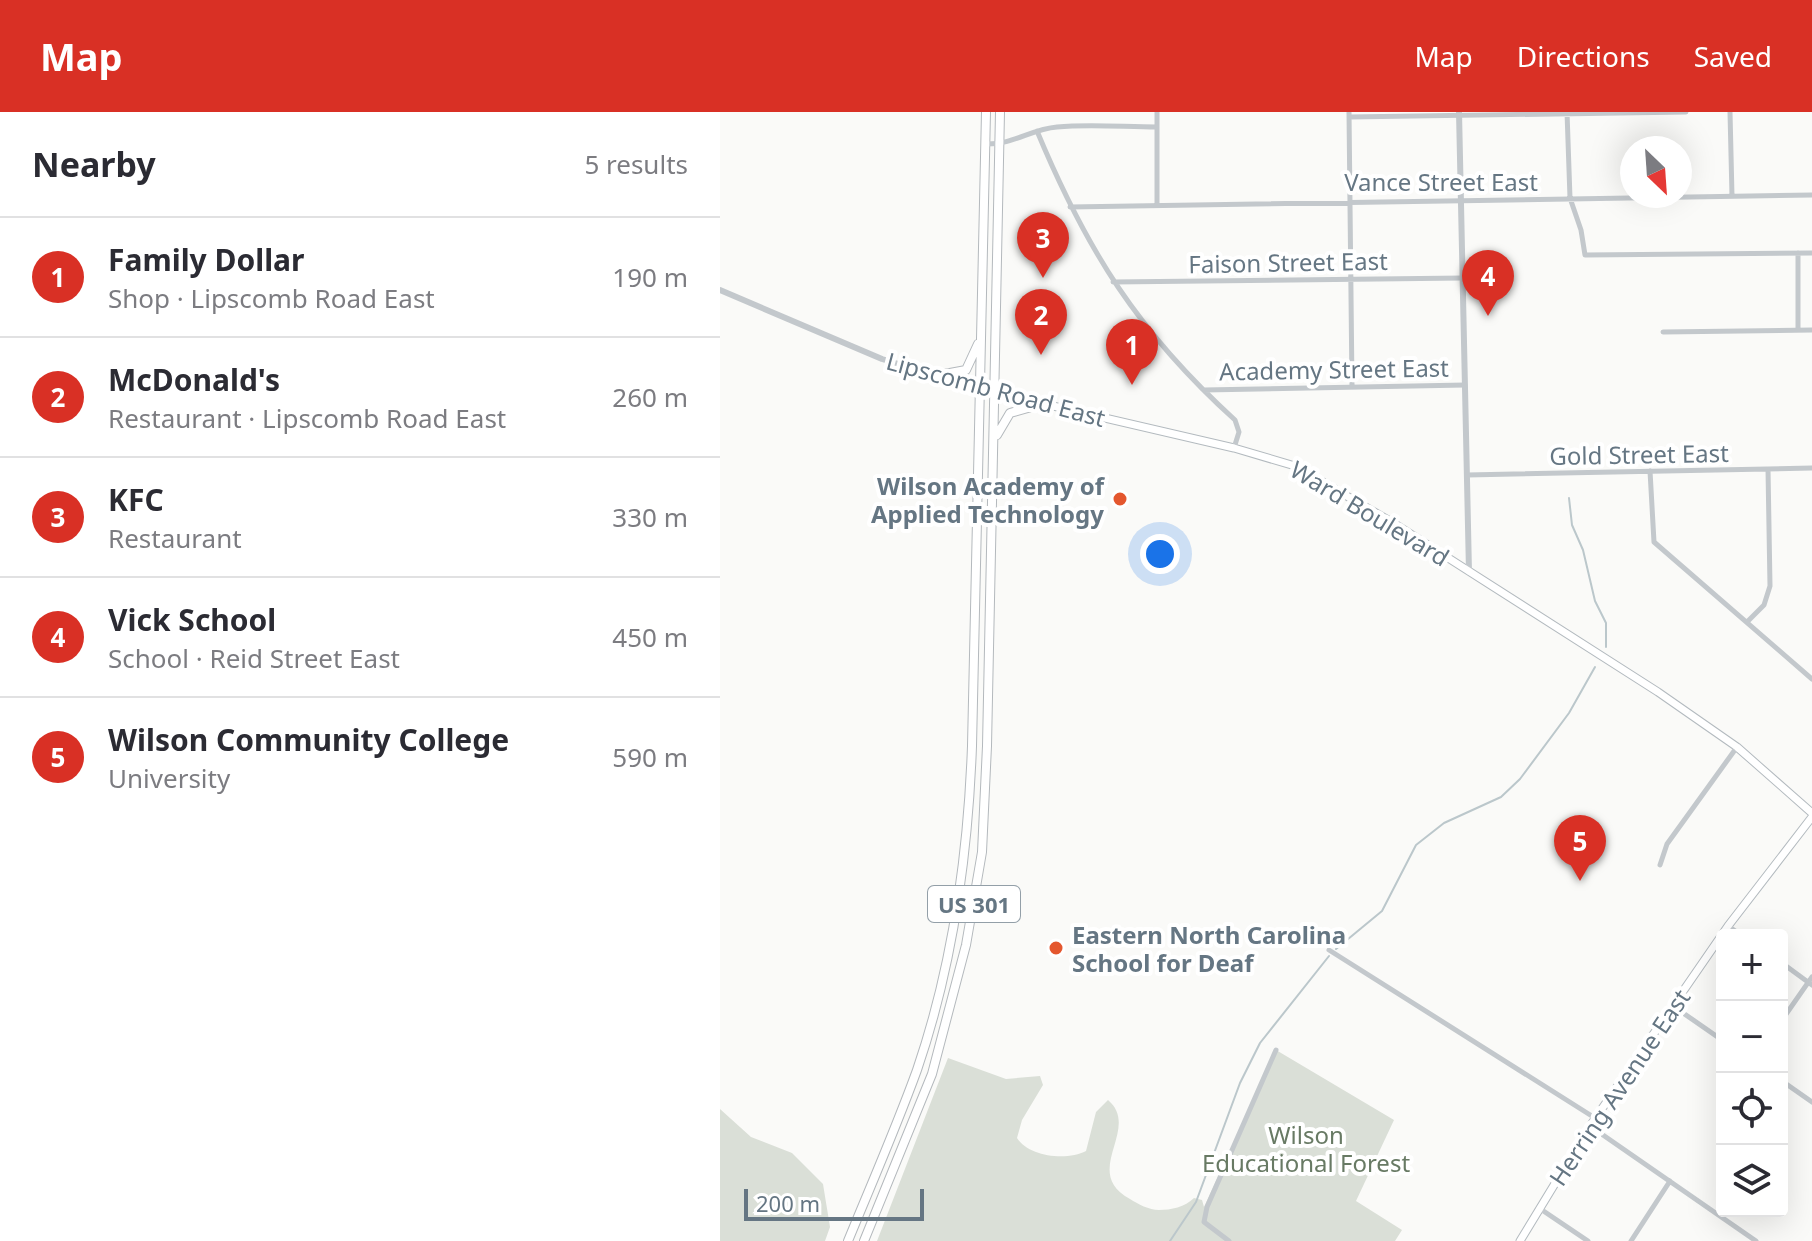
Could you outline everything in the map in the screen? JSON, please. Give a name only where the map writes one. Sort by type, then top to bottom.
[{"type":"highway","name":"US 301","points":[[848,1241],[917,1069],[960,900],[970,810],[986,112]]},
{"type":"highway","name":"US 301","points":[[864,1241],[932,1074],[975,903],[985,811],[1000,112]]},
{"type":"highway","points":[[934,376],[955,375],[968,368],[981,331]]},
{"type":"highway","points":[[994,443],[1008,415],[1042,404]]},
{"type":"main road","name":"Lipscomb Road East","points":[[980,389],[1234,448]]},
{"type":"main road","name":"Ward Boulevard","points":[[1234,448],[1295,466],[1319,478],[1658,692],[1737,747],[1812,815]]},
{"type":"main road","name":"Herring Avenue East","points":[[1520,1241],[1595,1118],[1728,926],[1812,815]]},
{"type":"street","points":[[1157,112],[1157,203]]},
{"type":"street","points":[[1567,112],[1570,198],[1581,230],[1585,255],[1812,253]]},
{"type":"street","points":[[1352,386],[1349,114],[1686,112]]},
{"type":"street","points":[[1730,112],[1732,196]]},
{"type":"street","points":[[1459,113],[1469,573]]},
{"type":"street","points":[[985,144],[1000,145],[1057,127],[1157,127]]},
{"type":"street","points":[[1037,131],[1070,207],[1112,282],[1145,327],[1239,426],[1234,448]]},
{"type":"street","name":"Vance Street East","points":[[1070,207],[1157,203],[1812,195]]},
{"type":"street","points":[[1798,253],[1798,330]]},
{"type":"street","name":"Faison Street East","points":[[1112,282],[1464,278]]},
{"type":"street","name":"Lipscomb Road East","points":[[720,290],[882,359],[980,389]]},
{"type":"street","points":[[1663,332],[1812,330]]},
{"type":"street","name":"Academy Street East","points":[[1203,390],[1465,385]]},
{"type":"street","name":"Gold Street East","points":[[1467,475],[1812,468]]},
{"type":"street","points":[[1747,622],[1764,605],[1770,586],[1768,469]]},
{"type":"street","points":[[1650,471],[1654,542],[1812,679]]},
{"type":"street","points":[[1805,673],[1812,666]]},
{"type":"street","points":[[1660,865],[1667,844],[1737,747]]},
{"type":"street","points":[[1728,926],[1732,929]]},
{"type":"street","points":[[1329,950],[1595,1118]]},
{"type":"street","points":[[1788,967],[1811,981],[1788,1012]]},
{"type":"street","points":[[1673,1006],[1716,1036]]},
{"type":"street","points":[[1229,1241],[1204,1222],[1207,1207],[1276,1050]]},
{"type":"street","points":[[1788,1085],[1812,1102]]},
{"type":"street","points":[[1590,1126],[1756,1241]]},
{"type":"street","points":[[1631,1241],[1670,1181]]},
{"type":"street","points":[[1538,1208],[1588,1241]]},
{"type":"green space","name":"Wilson Educational Forest","points":[[1276,1050],[1394,1120],[1356,1201],[1402,1230],[1395,1241],[877,1241],[948,1058],[1006,1079],[1040,1076],[1043,1085],[1022,1120],[1017,1138],[1039,1153],[1069,1156],[1086,1151],[1096,1112],[1108,1100],[1117,1111],[1119,1124],[1110,1176],[1116,1188],[1130,1199],[1159,1210],[1178,1207],[1194,1198],[1202,1200],[1204,1207]]},
{"type":"green space","points":[[720,1109],[751,1137],[792,1153],[823,1184],[830,1227],[825,1241],[720,1241]]},
{"type":"waterway","points":[[1569,498],[1572,525],[1583,550],[1595,601],[1606,623],[1606,647]]},
{"type":"waterway","points":[[1336,949],[1382,911],[1416,845],[1444,823],[1501,797],[1520,779],[1569,713],[1595,667]]},
{"type":"waterway","points":[[1170,1241],[1196,1202],[1240,1083],[1260,1043],[1329,956]]},
{"type":"place","name":"KFC","points":[[1043,278]]},
{"type":"place","name":"Vick School","points":[[1488,316]]},
{"type":"place","name":"McDonald's","points":[[1041,355]]},
{"type":"place","name":"Family Dollar","points":[[1132,385]]},
{"type":"place","name":"Wilson Academy of Applied Technology","points":[[1120,499]]},
{"type":"place","name":"Wilson Community College","points":[[1580,881]]},
{"type":"place","name":"Eastern North Carolina School for Deaf","points":[[1056,948]]}]
